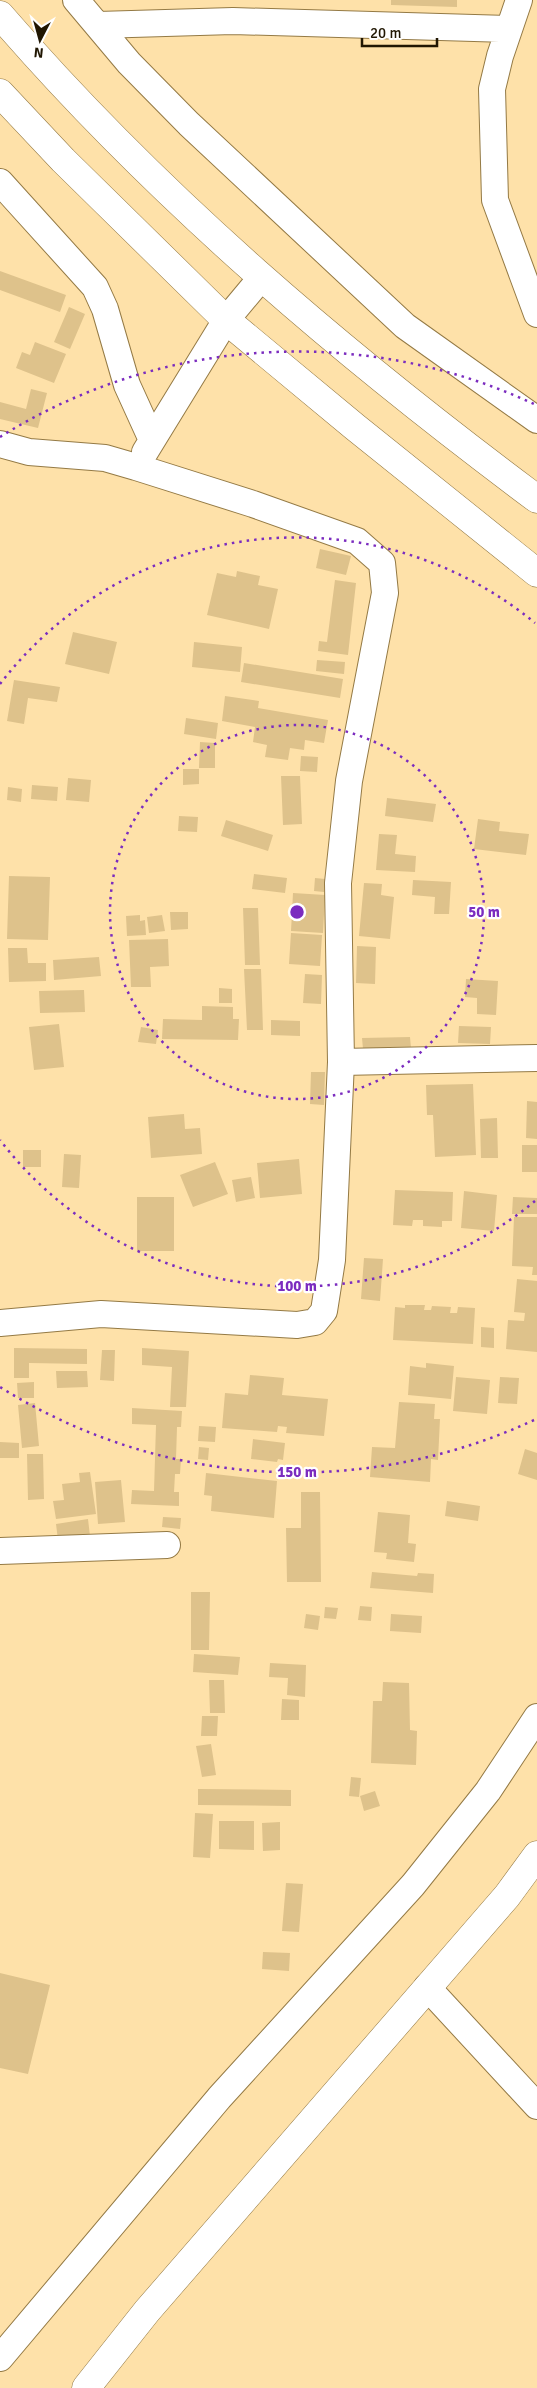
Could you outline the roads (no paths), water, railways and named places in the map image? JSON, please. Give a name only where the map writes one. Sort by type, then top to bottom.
[{"type":"main road","points":[[0,15],[101,124],[260,278],[388,384],[537,499]]},
{"type":"main road","points":[[0,93],[63,160],[226,320],[537,573]]},
{"type":"main road","points":[[86,2388],[147,2311],[236,2211],[427,1986],[508,1896],[537,1855]]},
{"type":"street","points":[[76,0],[129,63],[189,124],[405,326],[537,420]]},
{"type":"street","points":[[537,15],[519,0],[508,29],[492,89],[495,200],[537,314]]},
{"type":"street","points":[[98,25],[233,21],[508,29]]},
{"type":"street","points":[[0,182],[94,287],[105,309],[127,385],[152,440]]},
{"type":"street","points":[[136,467],[226,320],[260,278]]},
{"type":"street","points":[[0,444],[29,452],[106,458],[253,504],[357,540],[382,563],[385,594],[349,782],[338,883],[341,1062],[332,1260],[324,1312],[315,1322],[297,1325],[101,1314],[0,1323]]},
{"type":"street","points":[[341,1062],[537,1058]]},
{"type":"street","points":[[0,1551],[167,1545]]},
{"type":"street","points":[[0,2358],[219,2098],[413,1885],[488,1791],[537,1717]]},
{"type":"street","points":[[427,1986],[537,2106]]}]
